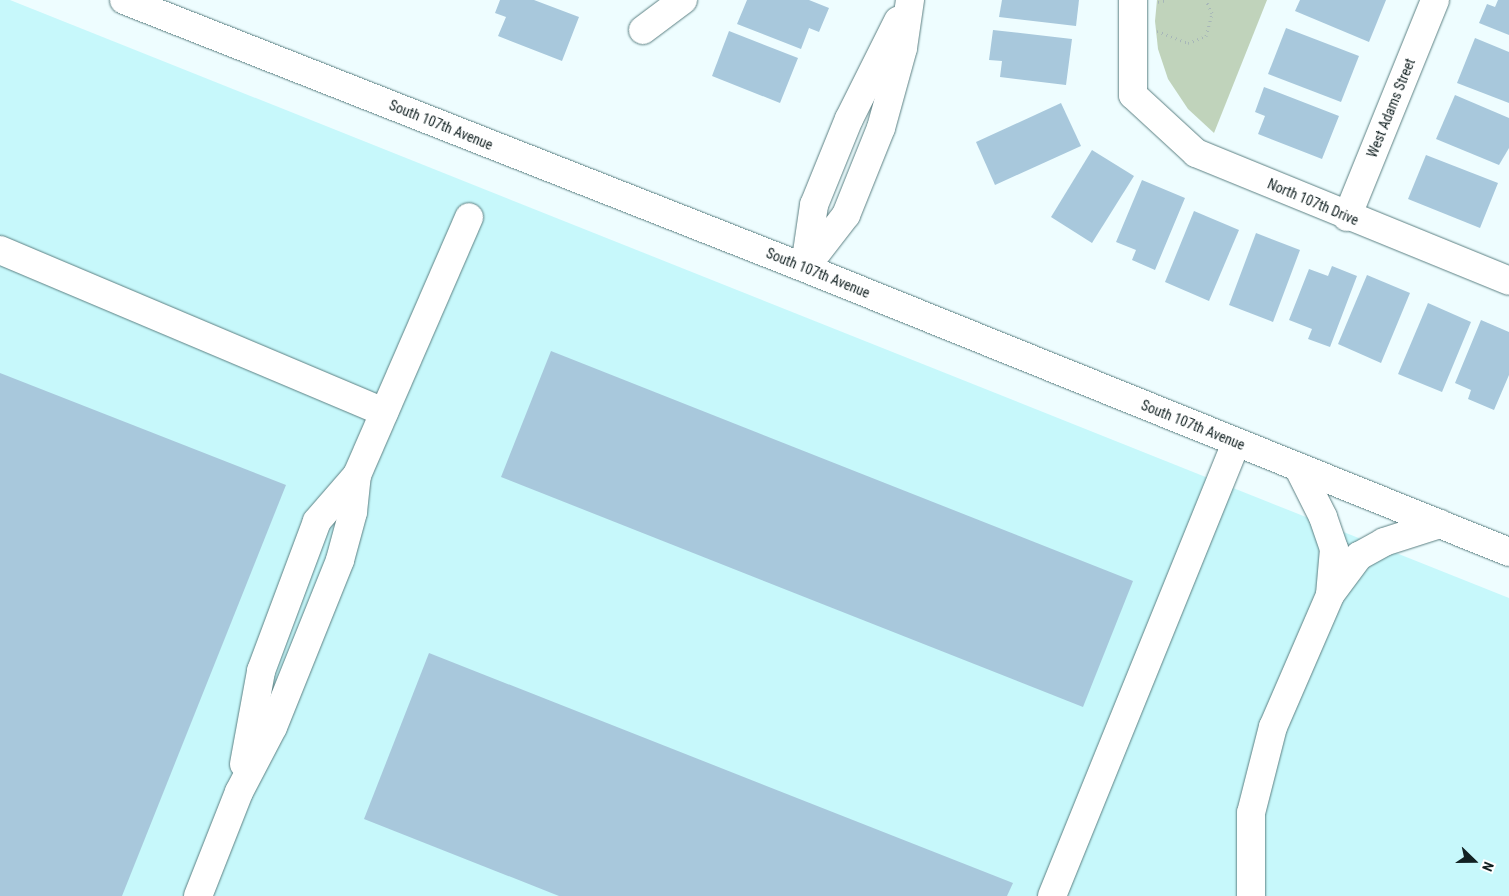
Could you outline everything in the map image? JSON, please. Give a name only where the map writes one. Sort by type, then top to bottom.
[{"type":"main road","name":"South 107th Avenue","points":[[124,0],[805,268],[1509,552]]},
{"type":"main road","points":[[643,30],[684,0]]},
{"type":"main road","points":[[805,268],[846,215],[882,128],[903,48],[910,0]]},
{"type":"main road","name":"West Adams Street","points":[[1347,217],[1435,0]]},
{"type":"main road","name":"North 107th Drive","points":[[1145,1],[1133,96],[1196,153],[1347,217],[1509,281]]},
{"type":"main road","points":[[198,896],[239,792],[261,671],[317,521],[358,475],[469,217]]},
{"type":"main road","points":[[0,250],[384,412]]},
{"type":"main road","points":[[1052,896],[1236,443]]},
{"type":"main road","points":[[1298,467],[1323,517],[1334,549],[1330,595]]},
{"type":"main road","points":[[1251,896],[1251,813],[1273,727],[1330,595],[1359,556],[1384,542],[1440,524]]},
{"type":"path","points":[[1145,1],[1167,0]]},
{"type":"path","points":[[1162,32],[1188,43],[1206,36],[1212,21],[1206,0]]},
{"type":"shaded area","points":[[0,0],[10,0],[1509,598],[1509,896],[0,896]]},
{"type":"green space","points":[[1157,0],[1267,0],[1214,133],[1188,109],[1168,79],[1158,49],[1155,21]]},
{"type":"building","points":[[500,0],[534,0],[579,17],[562,61],[498,36],[506,17],[495,13]]},
{"type":"building","points":[[747,0],[809,0],[829,8],[819,32],[809,28],[801,49],[737,24]]},
{"type":"building","points":[[1002,0],[1079,0],[1076,26],[999,17]]},
{"type":"building","points":[[1300,0],[1386,0],[1369,42],[1295,11]]},
{"type":"building","points":[[1498,0],[1509,0],[1509,35],[1479,23],[1487,4],[1495,7]]},
{"type":"building","points":[[1286,28],[1359,56],[1341,102],[1268,74]]},
{"type":"building","points":[[993,30],[1072,39],[1066,85],[1000,77],[1002,61],[989,60]]},
{"type":"building","points":[[729,31],[798,58],[780,103],[712,76]]},
{"type":"building","points":[[1475,38],[1509,52],[1509,103],[1457,83]]},
{"type":"building","points":[[1264,87],[1339,116],[1322,159],[1258,134],[1265,116],[1255,112]]},
{"type":"building","points":[[1455,95],[1509,118],[1509,148],[1499,165],[1436,139]]},
{"type":"building","points":[[1061,103],[1081,146],[995,185],[976,142]]},
{"type":"building","points":[[1092,150],[1134,176],[1092,243],[1051,217]]},
{"type":"building","points":[[1426,155],[1498,183],[1480,228],[1408,199]]},
{"type":"building","points":[[1142,180],[1185,198],[1155,270],[1132,260],[1136,250],[1116,242]]},
{"type":"building","points":[[1194,211],[1239,230],[1209,301],[1165,282]]},
{"type":"building","points":[[1256,233],[1300,250],[1273,322],[1229,305]]},
{"type":"building","points":[[1332,266],[1357,276],[1330,347],[1308,339],[1312,329],[1289,320],[1309,269],[1328,276]]},
{"type":"building","points":[[1367,275],[1410,293],[1381,363],[1338,344]]},
{"type":"building","points":[[1428,303],[1471,322],[1442,392],[1398,374]]},
{"type":"building","points":[[1481,320],[1509,332],[1509,375],[1494,410],[1468,399],[1471,390],[1455,383]]},
{"type":"building","points":[[551,351],[1133,581],[1083,707],[501,477]]},
{"type":"building","points":[[0,373],[286,485],[122,896],[0,896]]},
{"type":"building","points":[[429,653],[1013,883],[1007,896],[559,896],[364,819]]}]
